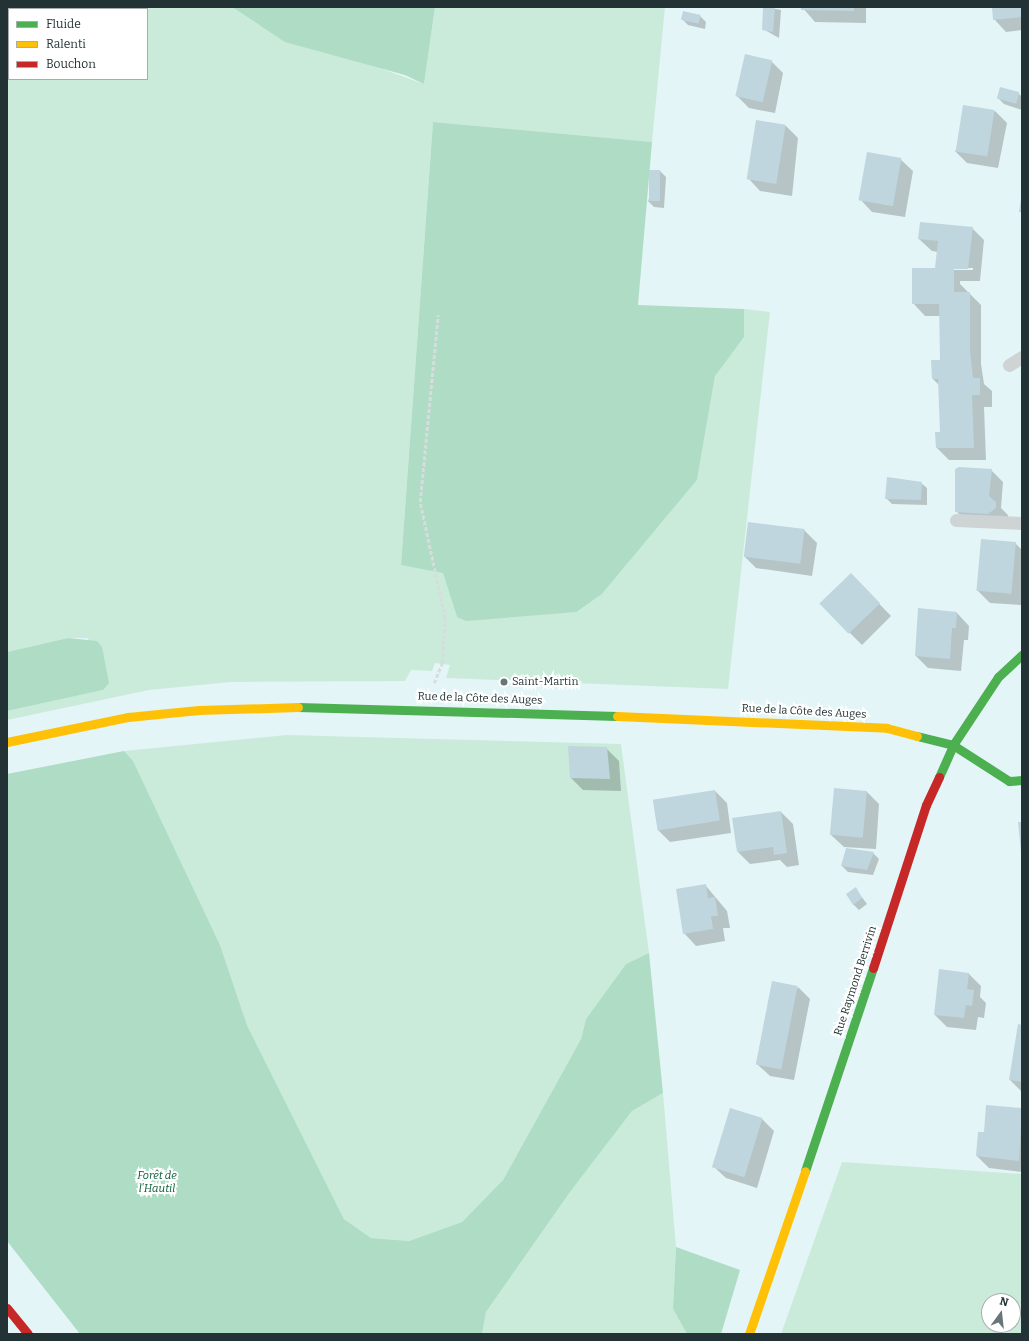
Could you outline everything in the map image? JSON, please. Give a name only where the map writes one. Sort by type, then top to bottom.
[{"type":"street","name":"Rue Raymond Berrivin","points":[[748,1334],[832,1094],[926,805],[953,745],[998,677],[1022,655]]},
{"type":"street","name":"Rue de la Côte des Auges","points":[[7,742],[128,717],[200,710],[307,707],[423,709],[887,728],[953,745],[1009,781],[1022,780]]},
{"type":"street","points":[[7,1308],[28,1334]]},
{"type":"lane","points":[[1009,365],[1022,357]]},
{"type":"lane","points":[[956,520],[1022,523]]},
{"type":"path","points":[[423,709],[442,663],[445,619],[420,502],[438,315]]},
{"type":"green space","points":[[7,7],[232,7],[259,25],[424,84],[435,7],[665,7],[652,142],[433,122],[401,565],[443,572],[457,617],[578,612],[602,594],[697,480],[715,375],[744,337],[744,309],[770,312],[728,689],[446,678],[450,665],[435,663],[432,671],[411,670],[405,681],[231,682],[149,690],[7,720],[7,711],[103,690],[88,638],[68,638],[7,652]]},
{"type":"green space","points":[[232,7],[435,7],[424,84],[405,75],[285,42]]},
{"type":"green space","points":[[433,122],[652,142],[638,305],[744,309],[744,337],[715,376],[697,480],[602,594],[577,612],[466,621],[457,617],[443,573],[401,565]]},
{"type":"green space","points":[[68,638],[97,641],[102,647],[109,683],[103,690],[7,711],[7,652]]},
{"type":"green space","points":[[287,735],[621,744],[649,953],[626,964],[586,1019],[581,1039],[503,1180],[462,1222],[409,1241],[371,1238],[344,1219],[247,1025],[220,945],[133,762],[124,751]]},
{"type":"green space","name":"Forêt de l'Hautil","points":[[124,751],[133,761],[220,945],[247,1025],[344,1219],[371,1238],[409,1241],[462,1222],[503,1180],[581,1039],[586,1019],[626,964],[649,953],[663,1093],[632,1111],[570,1192],[486,1312],[482,1334],[80,1334],[7,1241],[7,774]]},
{"type":"green space","points":[[663,1093],[676,1247],[673,1309],[687,1334],[482,1334],[486,1312],[570,1192],[632,1111]]},
{"type":"green space","points":[[842,1162],[1022,1174],[1022,1334],[781,1334]]},
{"type":"green space","points":[[676,1247],[740,1270],[721,1334],[687,1334],[673,1309]]},
{"type":"building","points":[[763,7],[775,7],[773,32],[762,30]]},
{"type":"building","points":[[801,7],[854,7],[854,11],[801,10]]},
{"type":"building","points":[[992,7],[1022,7],[1022,17],[993,20]]},
{"type":"building","points":[[683,11],[701,15],[699,24],[681,20]]},
{"type":"building","points":[[745,54],[772,60],[763,102],[735,96]]},
{"type":"building","points":[[1000,87],[1019,92],[1016,104],[997,99]]},
{"type":"building","points":[[963,105],[995,110],[987,156],[956,151]]},
{"type":"building","points":[[756,120],[786,125],[776,184],[747,179]]},
{"type":"building","points":[[867,152],[901,158],[893,206],[858,200]]},
{"type":"building","points":[[649,170],[660,170],[660,201],[649,201]]},
{"type":"building","points":[[1022,192],[1022,212],[1019,212]]},
{"type":"building","points":[[920,222],[973,227],[968,269],[954,269],[954,292],[970,292],[970,351],[973,378],[980,378],[980,395],[972,395],[974,448],[936,448],[935,432],[940,432],[938,379],[932,379],[931,360],[940,360],[939,304],[912,304],[912,268],[935,268],[938,241],[918,239]]},
{"type":"building","points":[[959,467],[992,469],[989,496],[996,502],[996,508],[988,514],[955,512],[955,469]]},
{"type":"building","points":[[887,477],[922,482],[921,500],[885,499]]},
{"type":"building","points":[[748,522],[805,529],[800,564],[744,557]]},
{"type":"building","points":[[981,539],[1016,542],[1011,594],[976,591]]},
{"type":"building","points":[[851,573],[880,603],[849,634],[819,604]]},
{"type":"building","points":[[918,608],[957,612],[956,628],[952,628],[950,659],[915,656]]},
{"type":"building","points":[[568,746],[607,747],[610,779],[570,778]]},
{"type":"building","points":[[834,788],[867,791],[863,838],[830,835]]},
{"type":"building","points":[[715,790],[720,821],[658,830],[653,800]]},
{"type":"building","points":[[781,811],[787,853],[774,855],[773,847],[737,852],[732,818]]},
{"type":"building","points":[[1018,822],[1022,822],[1022,852],[1021,852]]},
{"type":"building","points":[[846,848],[874,852],[867,870],[841,866]]},
{"type":"building","points":[[706,884],[708,898],[715,897],[718,916],[711,916],[713,929],[683,934],[676,889]]},
{"type":"building","points":[[856,887],[862,898],[853,905],[846,894]]},
{"type":"building","points":[[939,969],[969,973],[967,989],[974,990],[972,1006],[966,1005],[964,1018],[934,1015]]},
{"type":"building","points":[[772,981],[798,986],[781,1069],[756,1064]]},
{"type":"building","points":[[1018,1024],[1022,1025],[1022,1082],[1009,1080]]},
{"type":"building","points":[[986,1105],[1022,1108],[1019,1161],[976,1156],[978,1132],[984,1132]]},
{"type":"building","points":[[730,1108],[763,1118],[744,1177],[712,1167]]},
{"type":"traffic: fast","points":[[939,777],[953,745],[998,677],[1022,655]]},
{"type":"traffic: fast","points":[[298,707],[617,716]]},
{"type":"traffic: fast","points":[[917,736],[953,745],[1009,781],[1022,780]]},
{"type":"traffic: fast","points":[[805,1171],[873,968]]},
{"type":"traffic: slow","points":[[7,742],[128,717],[199,710],[298,707]]},
{"type":"traffic: slow","points":[[617,716],[887,728],[917,736]]},
{"type":"traffic: slow","points":[[749,1334],[805,1171]]},
{"type":"traffic: jam","points":[[873,968],[926,805],[939,777]]},
{"type":"traffic: jam","points":[[7,1308],[28,1334]]},
{"type":"place","name":"Saint-Martin","points":[[504,682]]}]
